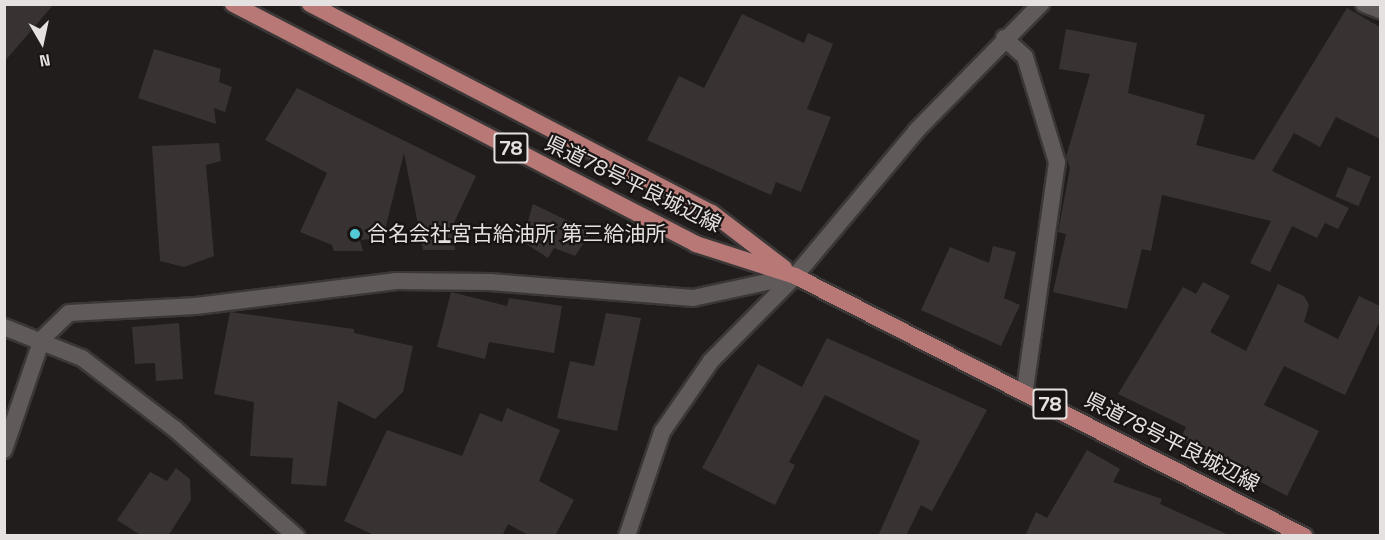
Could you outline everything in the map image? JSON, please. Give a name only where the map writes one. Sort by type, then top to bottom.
[{"type":"main road","name":"県道78号平良城辺線","points":[[233,4],[696,244],[795,276],[1025,391],[1304,536]]},
{"type":"main road","name":"県道78号平良城辺線","points":[[310,4],[712,213],[795,276]]},
{"type":"street","points":[[627,536],[662,432],[711,361],[795,276],[917,130],[1004,38],[1041,4]]},
{"type":"street","points":[[1364,4],[1380,10]]},
{"type":"street","points":[[1004,38],[1025,57],[1057,162],[1025,391]]},
{"type":"street","points":[[4,450],[42,339],[69,313],[196,306],[396,281],[490,282],[693,298],[795,276]]},
{"type":"street","points":[[4,327],[42,339],[82,358],[175,429],[296,536]]},
{"type":"building","points":[[4,4],[54,4],[4,62]]},
{"type":"building","points":[[1347,8],[1380,27],[1380,139],[1336,117],[1320,147],[1294,133],[1272,171],[1349,208],[1338,229],[1325,223],[1317,238],[1292,226],[1270,272],[1250,263],[1271,221],[1162,195],[1151,251],[1142,249],[1127,309],[1053,292],[1066,234],[1058,232],[1070,168],[1066,157],[1090,74],[1059,69],[1066,29],[1137,43],[1128,93],[1205,115],[1196,145],[1254,160]]},
{"type":"building","points":[[742,14],[804,43],[808,33],[833,44],[807,109],[831,117],[801,192],[776,182],[771,195],[647,140],[679,76],[704,88]]},
{"type":"building","points":[[154,49],[221,69],[219,82],[232,87],[225,112],[214,108],[216,124],[138,98]]},
{"type":"building","points":[[297,88],[476,176],[452,227],[455,250],[423,250],[404,153],[383,238],[360,240],[363,251],[334,251],[332,245],[300,232],[327,173],[265,140]]},
{"type":"building","points":[[219,143],[221,161],[206,165],[214,256],[184,267],[160,261],[152,146]]},
{"type":"building","points":[[1348,167],[1371,177],[1359,206],[1335,196]]},
{"type":"building","points":[[533,204],[591,232],[575,256],[554,248],[548,258],[522,241]]},
{"type":"building","points":[[993,246],[1016,252],[1004,298],[1020,305],[1001,346],[921,310],[950,247],[989,263]]},
{"type":"building","points":[[1203,282],[1230,296],[1210,332],[1246,351],[1278,284],[1304,296],[1309,305],[1304,322],[1338,339],[1359,296],[1380,306],[1380,321],[1345,395],[1284,366],[1264,405],[1319,431],[1287,496],[1180,439],[1186,427],[1118,394],[1183,287],[1196,294]]},
{"type":"building","points":[[451,292],[507,306],[509,298],[562,306],[554,353],[489,342],[485,359],[437,347]]},
{"type":"building","points":[[230,312],[354,329],[354,333],[413,346],[403,392],[375,419],[338,401],[326,486],[291,484],[293,458],[250,456],[254,402],[214,394]]},
{"type":"building","points":[[606,313],[641,318],[617,431],[557,418],[570,361],[594,366]]},
{"type":"building","points":[[179,323],[183,379],[156,381],[155,363],[135,364],[132,327]]},
{"type":"building","points":[[827,338],[987,410],[932,511],[921,505],[906,536],[878,536],[920,441],[825,395],[789,462],[795,465],[775,505],[702,468],[758,364],[802,387]]},
{"type":"building","points":[[507,408],[560,430],[539,481],[574,500],[555,536],[530,536],[508,524],[502,536],[376,536],[344,521],[387,430],[462,456],[480,413],[502,422]]},
{"type":"building","points":[[1087,450],[1120,469],[1113,482],[1162,499],[1160,504],[1231,536],[1025,536],[1036,512],[1047,518]]},
{"type":"building","points":[[176,468],[190,479],[191,500],[168,536],[142,536],[117,520],[150,472],[167,481]]},
{"type":"place","name":"合名会社宮古給油所 第三給油所","points":[[355,234]]}]
